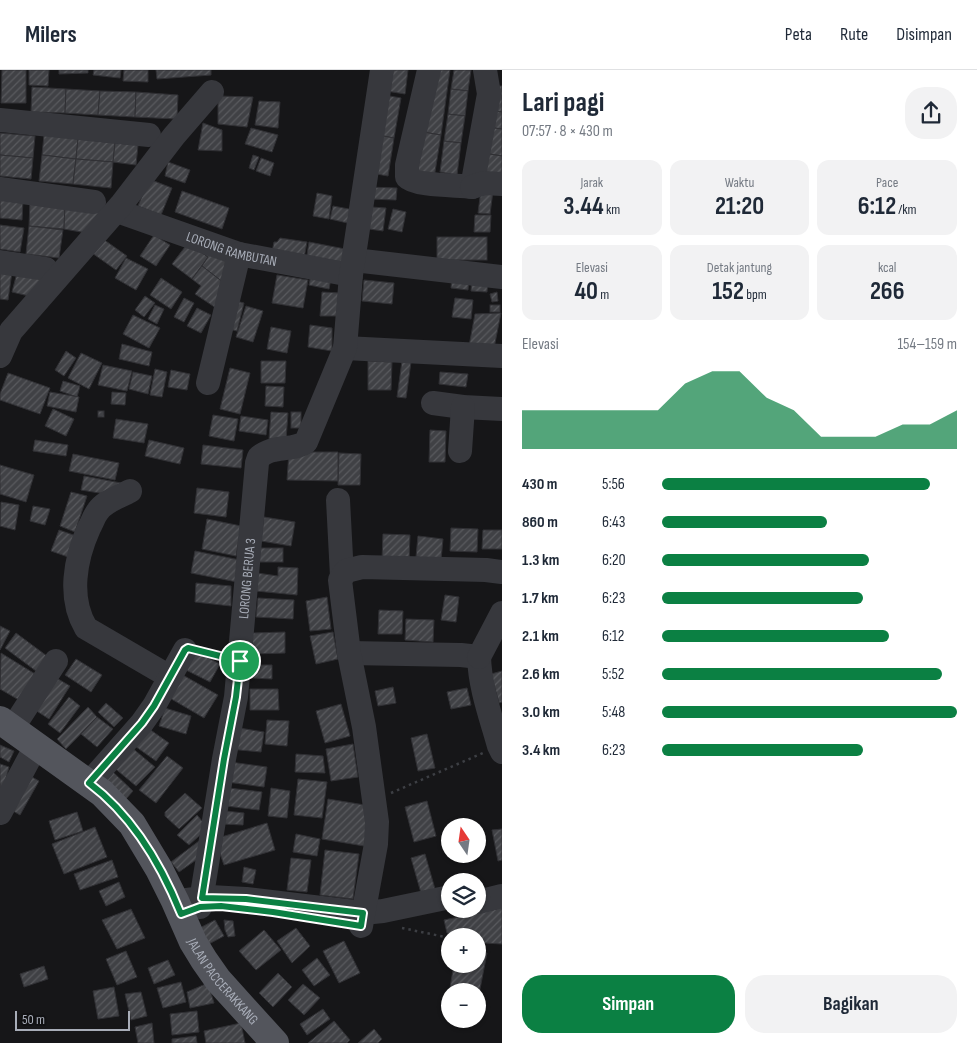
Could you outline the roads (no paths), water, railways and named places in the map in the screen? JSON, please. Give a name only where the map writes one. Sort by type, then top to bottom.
[{"type":"main road","name":"JALAN PACCERAKKANG","points":[[6,724],[102,793],[132,824],[189,905],[193,942],[218,980],[275,1043]]},
{"type":"street","points":[[382,70],[352,268],[345,348],[502,356]]},
{"type":"street","points":[[429,70],[407,165],[407,177],[411,180],[422,182],[472,186],[489,182],[502,184]]},
{"type":"street","points":[[472,186],[489,94],[485,70]]},
{"type":"street","points":[[0,356],[11,331],[117,211],[174,136],[212,92]]},
{"type":"street","points":[[0,120],[149,135]]},
{"type":"street","points":[[0,189],[94,202]]},
{"type":"street","name":"LORONG RAMBUTAN","points":[[117,211],[239,254],[352,268],[502,277]]},
{"type":"street","points":[[208,383],[239,254]]},
{"type":"street","points":[[0,262],[46,269]]},
{"type":"street","name":"LORONG BERUA 3","points":[[189,905],[224,759],[236,697],[257,463],[259,457],[273,450],[298,446],[306,442],[345,348]]},
{"type":"street","points":[[433,403],[463,407],[502,408]]},
{"type":"street","points":[[460,451],[463,407]]},
{"type":"street","points":[[130,491],[104,505],[96,512],[80,552],[75,579],[81,620],[86,628],[170,677]]},
{"type":"street","points":[[338,500],[342,576],[340,580],[349,652],[364,727],[378,833],[362,920]]},
{"type":"street","points":[[342,576],[352,569],[362,567],[502,572]]},
{"type":"street","points":[[500,749],[484,693],[479,671],[479,657],[502,613]]},
{"type":"street","points":[[89,783],[142,723],[154,706],[185,650]]},
{"type":"street","points":[[349,652],[479,657]]},
{"type":"street","points":[[6,724],[56,661]]},
{"type":"street","points":[[0,813],[36,746]]},
{"type":"street","points":[[486,888],[502,884]]},
{"type":"street","points":[[486,900],[502,896]]},
{"type":"street","points":[[189,905],[246,899],[386,924],[441,911]]},
{"type":"street","points":[[362,920],[383,911],[441,899]]}]
